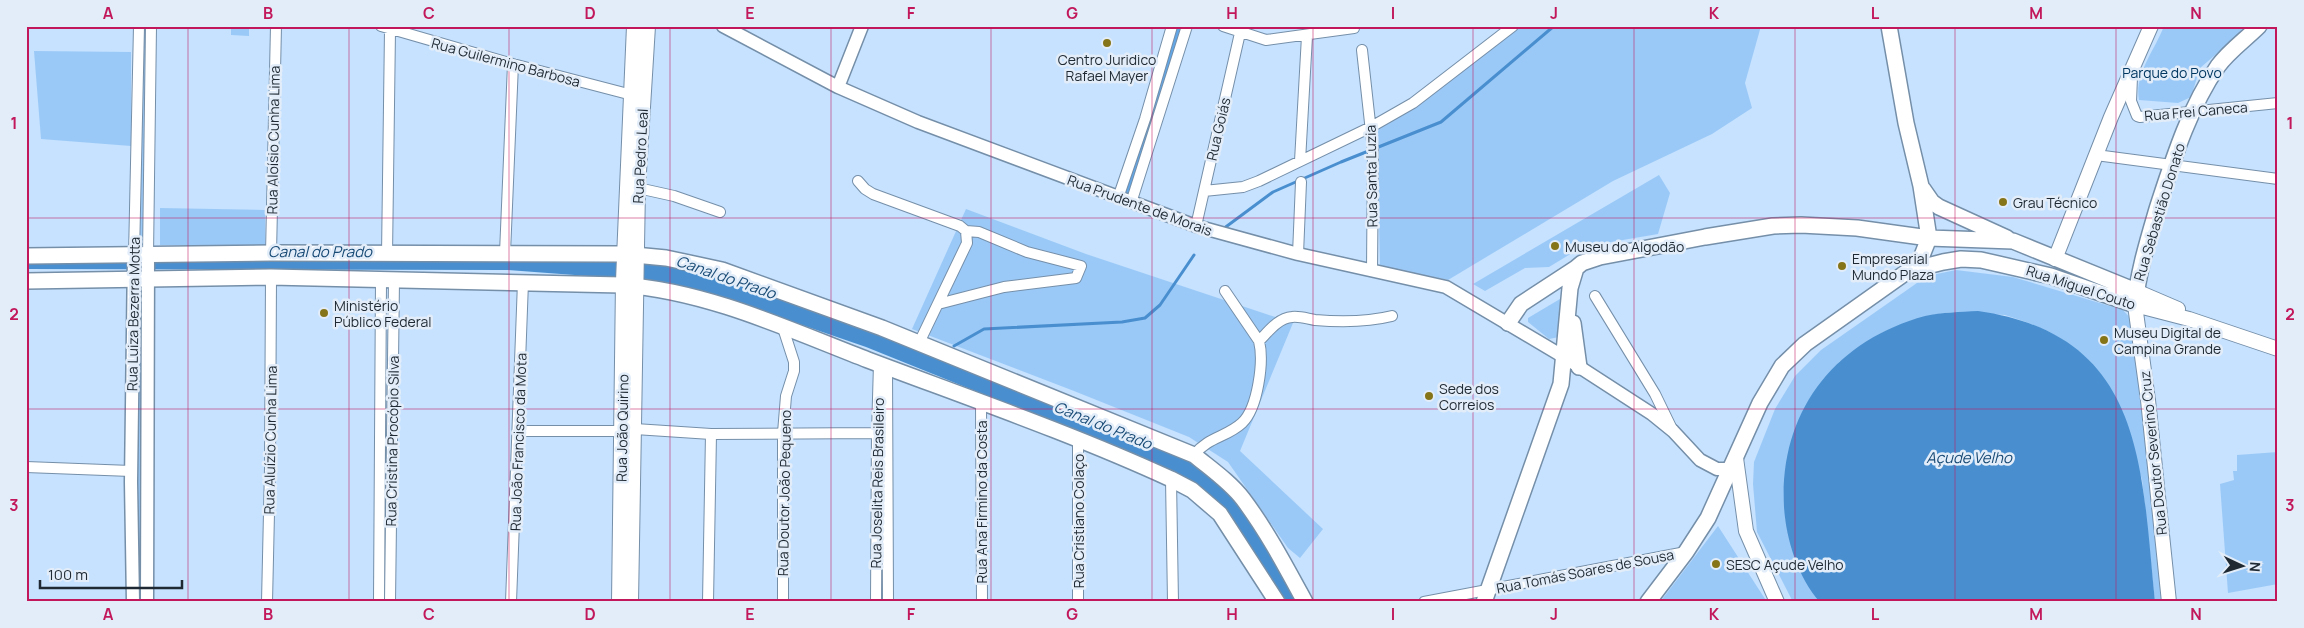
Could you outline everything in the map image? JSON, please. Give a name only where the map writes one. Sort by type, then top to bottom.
[{"type":"main road","name":"Rua Pedro Leal","points":[[629,283],[634,26]]},
{"type":"main road","name":"Rua Pedro Leal","points":[[630,256],[638,188],[648,26]]},
{"type":"main road","points":[[1889,26],[1906,123],[1922,186],[1929,238],[1921,258],[1908,271]]},
{"type":"main road","points":[[2055,259],[2096,155],[2151,26]]},
{"type":"main road","name":"Rua Sebastião Donato","points":[[2136,298],[2143,256],[2171,166],[2193,112],[2220,64],[2259,26]]},
{"type":"main road","points":[[1922,186],[1932,202],[1940,207],[2013,241]]},
{"type":"main road","name":"Rua Miguel Couto","points":[[1508,323],[1525,301],[1582,263],[1600,257],[1773,226],[1857,228],[1929,238],[2013,241],[2136,298],[2189,319],[2278,349]]},
{"type":"main road","points":[[26,256],[505,253],[666,258],[722,270],[918,343],[1194,455],[1242,498],[1285,565],[1305,602]]},
{"type":"main road","name":"Rua Miguel Couto","points":[[1648,602],[1686,552],[1708,518],[1760,403],[1782,366],[1805,344],[1908,271],[1939,262],[1961,259],[1981,260],[2136,298],[2278,343]]},
{"type":"main road","points":[[1486,596],[1561,384],[1570,288],[1576,268]]},
{"type":"main road","points":[[26,281],[140,275],[629,283],[714,304],[883,365],[981,403],[1171,479],[1192,490],[1220,514],[1277,602]]},
{"type":"main road","name":"Rua João Quirino","points":[[629,283],[631,602]]},
{"type":"main road","name":"Rua Doutor Severino Cruz","points":[[2136,298],[2169,602]]},
{"type":"main road","points":[[1569,304],[1579,367]]},
{"type":"main road","name":"Rua João Quirino","points":[[619,602],[629,430]]},
{"type":"main road","points":[[1734,464],[1746,531],[1777,602]]},
{"type":"street","name":"Rua Aloísio Cunha Lima","points":[[271,253],[276,26]]},
{"type":"street","name":"Rua Prudente de Morais","points":[[724,26],[838,87],[918,122],[1131,203],[1196,226],[1298,254],[1446,287],[1564,357],[1652,414],[1673,431],[1700,460],[1717,468],[1734,464]]},
{"type":"street","points":[[838,87],[862,26]]},
{"type":"street","points":[[1118,198],[1145,119],[1172,26]]},
{"type":"street","points":[[1131,203],[1187,26]]},
{"type":"street","points":[[1223,26],[1266,40],[1307,36],[1354,27]]},
{"type":"street","points":[[1204,191],[1243,187],[1259,182],[1300,161],[1371,132],[1413,103],[1513,26]]},
{"type":"street","name":"Rua Guilermino Barbosa","points":[[385,28],[632,95]]},
{"type":"street","points":[[385,28],[387,255]]},
{"type":"street","points":[[139,30],[151,30]]},
{"type":"street","name":"Rua Luiza Bezerra Motta","points":[[139,30],[141,256]]},
{"type":"street","name":"Rua Luiza Bezerra Motta","points":[[133,602],[131,476],[151,30]]},
{"type":"street","name":"Rua Goiás","points":[[1196,226],[1240,32]]},
{"type":"street","points":[[1300,161],[1307,36]]},
{"type":"street","name":"Rua Santa Luzia","points":[[1362,50],[1373,150],[1372,271]]},
{"type":"street","points":[[505,253],[513,64]]},
{"type":"street","name":"Rua Frei Caneca","points":[[2135,65],[2131,94],[2137,116],[2278,103]]},
{"type":"street","points":[[2096,155],[2278,179]]},
{"type":"street","points":[[858,181],[873,194],[960,226],[966,231],[979,232],[1052,260],[1081,266],[1076,278],[1004,287],[938,304]]},
{"type":"street","points":[[1298,254],[1301,182]]},
{"type":"street","points":[[638,188],[674,196],[720,212]]},
{"type":"street","points":[[918,343],[967,243],[966,231]]},
{"type":"street","name":"Rua Luiza Bezerra Motta","points":[[140,275],[146,482],[147,602]]},
{"type":"street","name":"Rua Aluízio Cunha Lima","points":[[267,602],[271,277]]},
{"type":"street","name":"Rua Cristina Procópio Silva","points":[[378,602],[381,393],[388,280]]},
{"type":"street","name":"Rua Cristina Procópio Silva","points":[[388,280],[393,394],[390,602]]},
{"type":"street","name":"Rua João Francisco da Mota","points":[[511,602],[519,431],[523,282]]},
{"type":"street","points":[[1194,455],[1202,445],[1231,431],[1243,422],[1250,410],[1257,388],[1261,350],[1259,341],[1225,291]]},
{"type":"street","points":[[1594,296],[1655,394],[1673,431]]},
{"type":"street","points":[[1259,341],[1275,324],[1292,317],[1317,320],[1347,320],[1380,319],[1392,316]]},
{"type":"street","name":"Rua Doutor João Pequeno","points":[[783,328],[794,362],[794,370],[786,396],[783,433],[783,602]]},
{"type":"street","name":"Rua Joselita Reis Brasileiro","points":[[876,602],[877,433],[883,365]]},
{"type":"street","name":"Rua Joselita Reis Brasileiro","points":[[883,365],[888,602]]},
{"type":"street","points":[[381,393],[393,394]]},
{"type":"street","name":"Rua Ana Firmino da Costa","points":[[981,403],[982,602]]},
{"type":"street","points":[[519,431],[629,430],[711,434],[877,433]]},
{"type":"street","points":[[708,602],[711,434]]},
{"type":"street","name":"Rua Cristiano Colaço","points":[[1078,441],[1078,602]]},
{"type":"street","points":[[26,467],[131,476],[146,482]]},
{"type":"street","points":[[1171,479],[1173,602]]},
{"type":"street","points":[[380,507],[391,506]]},
{"type":"street","name":"Rua Tomás Soares de Sousa","points":[[1424,602],[1486,596],[1686,552]]},
{"type":"green space","points":[[141,26],[149,26],[146,248],[136,247]]},
{"type":"green space","points":[[231,26],[249,26],[249,36],[231,35]]},
{"type":"green space","points":[[1511,26],[1761,26],[1745,83],[1752,108],[1712,134],[1613,181],[1448,280],[1380,266],[1377,128]]},
{"type":"green space","name":"Parque do Povo","points":[[2164,26],[2249,26],[2200,68],[2191,97],[2178,103],[2139,100],[2138,90],[2142,71]]},
{"type":"green space","points":[[34,51],[131,52],[131,146],[41,139]]},
{"type":"green space","name":"Museu do Algodão","points":[[1659,175],[1670,193],[1658,234],[1582,247],[1549,267],[1525,268],[1485,291],[1473,284]]},
{"type":"green space","points":[[160,208],[265,210],[265,245],[160,245]]},
{"type":"green space","points":[[966,209],[1086,254],[1293,323],[1240,451],[1323,529],[1300,558],[1288,548],[1228,462],[1189,437],[912,329]]},
{"type":"green space","points":[[1956,270],[2013,277],[2123,310],[2134,322],[2164,602],[2155,602],[2142,479],[2098,371],[2067,343],[2048,331],[2026,322],[2005,315],[1951,312],[1927,316],[1879,334],[1839,362],[1785,518],[1801,573],[1820,602],[1793,602],[1757,532],[1753,484],[1754,462],[1775,409],[1795,376],[1821,350],[1927,276]]},
{"type":"green space","points":[[136,281],[146,282],[145,602],[135,602]]},
{"type":"green space","points":[[1565,296],[1559,337],[1549,339],[1528,322],[1528,318]]},
{"type":"green space","points":[[2278,452],[2278,584],[2228,593],[2220,484],[2234,480],[2233,471],[2237,471],[2237,455]]},
{"type":"green space","name":"SESC Açude Velho","points":[[1718,526],[1767,602],[1660,602]]},
{"type":"shaded area","points":[[1175,26],[1183,26],[1130,199],[1122,196]]},
{"type":"water","name":"Canal do Prado","points":[[26,257],[662,261],[705,270],[902,340],[1196,461],[1230,492],[1266,543],[1298,602],[1279,602],[1192,483],[1164,467],[866,347],[703,291],[654,281],[508,270],[26,269]]},
{"type":"water","name":"Açude Velho","points":[[1978,311],[2033,325],[2075,348],[2104,378],[2124,415],[2137,457],[2145,503],[2155,602],[1820,602],[1805,582],[1790,545],[1784,507],[1785,473],[1791,441],[1802,411],[1819,385],[1839,362],[1864,343],[1893,327],[1925,316],[1951,312]]},
{"type":"waterway","points":[[1223,229],[1273,192],[1341,162],[1441,122],[1554,26]]},
{"type":"waterway","points":[[954,346],[984,329],[1122,322],[1145,318],[1160,305],[1194,255]]},
{"type":"place","name":"Centro Juridico Rafael Mayer","points":[[1107,43]]},
{"type":"place","name":"Grau Técnico","points":[[2003,202]]},
{"type":"place","name":"Museu do Algodão","points":[[1555,246]]},
{"type":"place","name":"Empresarial Mundo Plaza","points":[[1842,266]]},
{"type":"place","name":"Ministério Público Federal","points":[[324,313]]},
{"type":"place","name":"Museu Digital de Campina Grande","points":[[2104,340]]},
{"type":"place","name":"Sede dos Correios","points":[[1429,396]]},
{"type":"place","name":"SESC Açude Velho","points":[[1716,564]]}]
